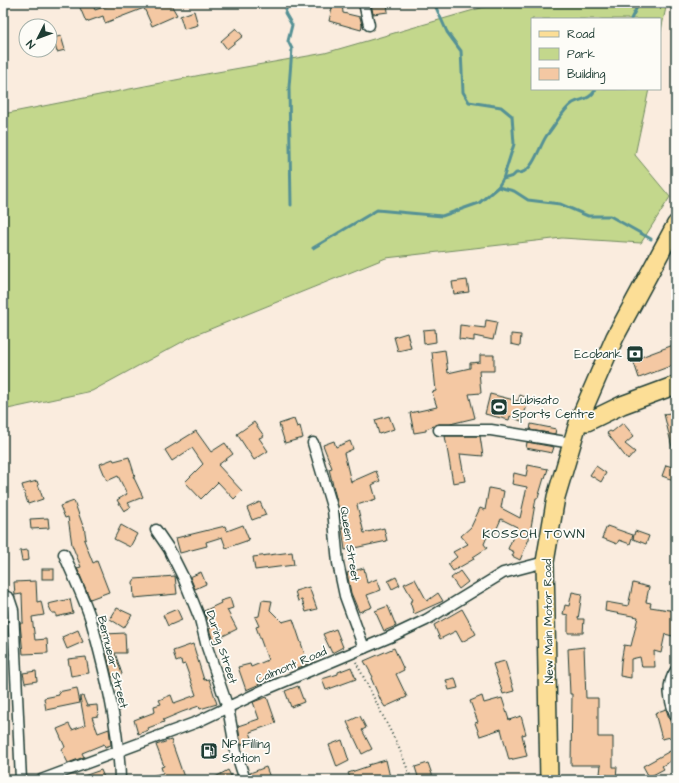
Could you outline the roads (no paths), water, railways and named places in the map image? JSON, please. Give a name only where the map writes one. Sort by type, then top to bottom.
[{"type":"main road","name":"New Main Motor Road","points":[[559,780],[554,562],[564,499],[583,421],[615,337],[676,224]]},
{"type":"main road","name":"New Main Motor Road","points":[[549,780],[545,562],[556,497],[572,443],[623,341],[676,241]]},
{"type":"main road","points":[[583,421],[676,385]]},
{"type":"street","points":[[364,3],[369,25]]},
{"type":"street","points":[[439,430],[491,430],[572,443]]},
{"type":"street","name":"Queen Street","points":[[313,443],[333,510],[338,563],[345,596],[364,648]]},
{"type":"street","name":"During Street","points":[[156,530],[169,549],[183,577],[200,619],[207,647],[228,708],[236,752],[245,780]]},
{"type":"street","name":"Bernuear Street","points":[[64,554],[90,619],[119,751],[120,780]]},
{"type":"street","name":"Calmont Road","points":[[41,780],[197,722],[264,690],[426,620],[503,573],[545,562]]},
{"type":"street","points":[[3,596],[9,598],[13,610],[21,780]]},
{"type":"street","points":[[676,670],[671,680],[669,695],[676,718]]},
{"type":"waterway","points":[[288,3],[285,13],[292,25],[288,41],[292,49],[289,87],[291,205]]},
{"type":"waterway","points":[[434,3],[447,32],[461,51],[463,92],[469,102],[501,107],[512,116],[514,144],[503,179]]},
{"type":"waterway","points":[[632,18],[639,3]]},
{"type":"waterway","points":[[498,187],[503,179],[527,170],[547,135],[565,110],[573,103],[591,96],[595,90]]},
{"type":"waterway","points":[[313,248],[377,210],[442,216],[479,203],[498,187],[514,191],[528,200],[560,204],[588,216],[610,216],[651,239]]},
{"type":"place","name":"Ecobank","points":[[635,354]]},
{"type":"place","name":"Lubisato Sports Centre","points":[[499,407]]},
{"type":"place","name":"NP Filling Station","points":[[209,751]]},
{"type":"district","name":"KOSSOH TOWN","points":[[534,533]]}]
